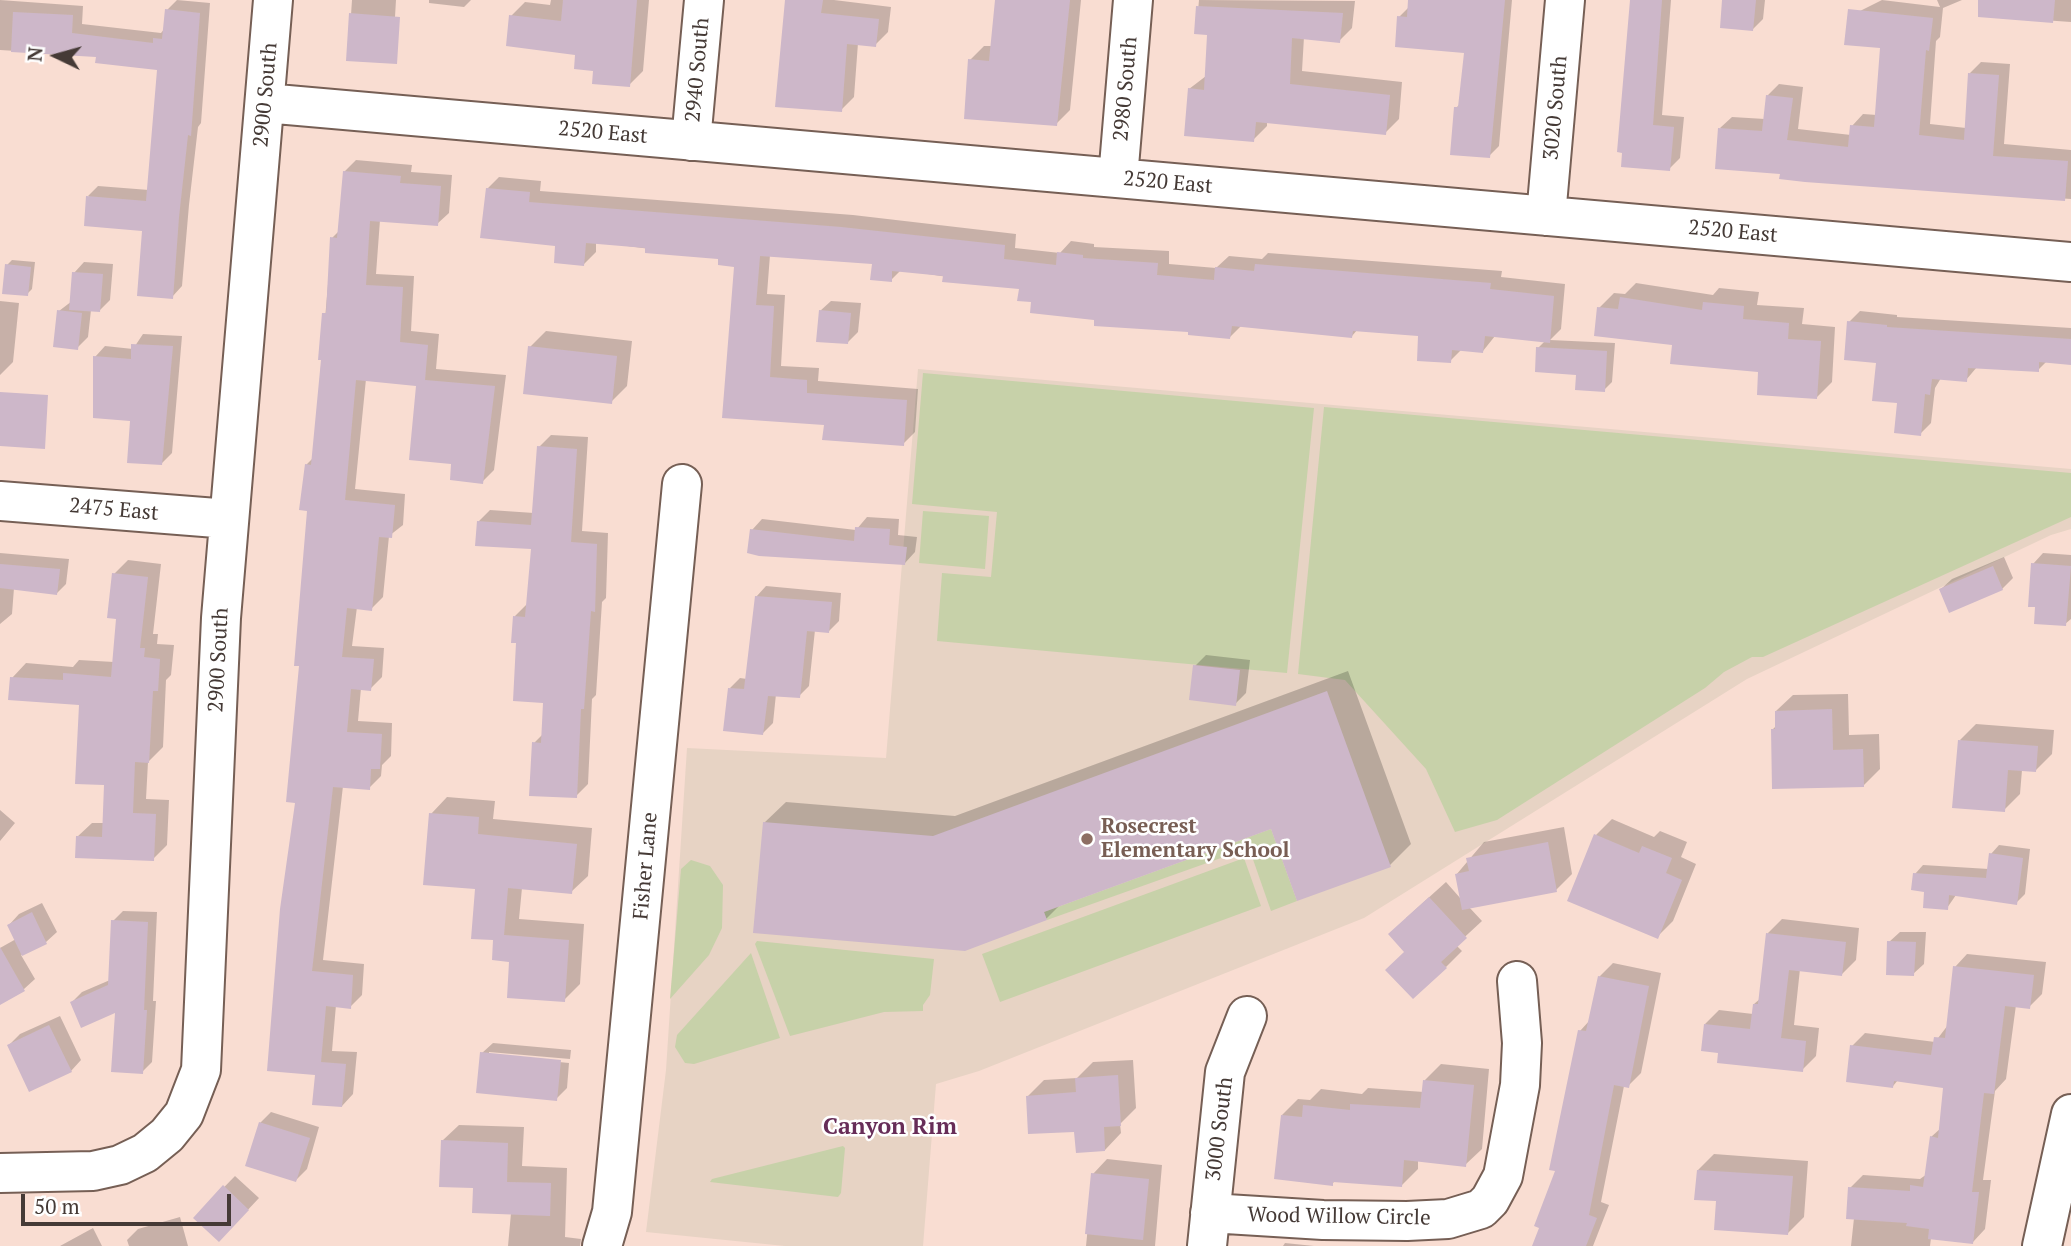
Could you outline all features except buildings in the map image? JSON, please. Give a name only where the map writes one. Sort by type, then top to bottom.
[{"type":"street","name":"2900 South","points":[[0,1173],[93,1171],[120,1165],[145,1153],[167,1135],[184,1114],[195,1092],[204,1049],[215,724],[229,519],[274,0]]},
{"type":"street","name":"2940 South","points":[[691,141],[704,0]]},
{"type":"street","name":"2980 South","points":[[1118,178],[1133,0]]},
{"type":"street","name":"3020 South","points":[[1546,216],[1565,0]]},
{"type":"street","name":"2520 East","points":[[265,103],[2071,262]]},
{"type":"street","name":"Fisher Lane","points":[[602,1246],[612,1212],[682,484]]},
{"type":"street","name":"2475 East","points":[[0,501],[229,519]]},
{"type":"street","name":"Wood Willow Circle","points":[[1209,1230],[1448,1219],[1481,1209],[1490,1200],[1503,1176],[1520,1085],[1522,1043],[1517,981]]},
{"type":"street","name":"3000 South","points":[[1209,1230],[1225,1072],[1247,1016]]},
{"type":"street","points":[[2042,1246],[2071,1114]]},
{"type":"shaded area","name":"Rosecrest Elementary School","points":[[918,369],[2071,469],[2071,529],[2051,535],[1747,679],[1364,918],[979,1071],[936,1084],[923,1246],[785,1246],[646,1232],[666,1070],[687,748],[886,758]]},
{"type":"green space","points":[[923,373],[1314,408],[1287,673],[937,641],[942,573],[991,577],[997,512],[912,504]]},
{"type":"green space","points":[[1324,407],[2071,473],[2071,517],[1763,657],[1752,657],[1724,672],[1705,688],[1497,820],[1455,832],[1426,769],[1345,680],[1298,674]]},
{"type":"green space","points":[[923,511],[989,516],[985,569],[919,563]]},
{"type":"green space","points":[[1271,829],[1297,901],[1271,911],[1249,848],[1047,920],[1044,912]]},
{"type":"green space","points":[[1244,858],[1261,906],[1000,1002],[982,954]]},
{"type":"green space","points":[[691,860],[710,866],[723,885],[722,928],[709,955],[670,999],[681,869]]},
{"type":"green space","points":[[757,941],[934,959],[930,995],[923,1005],[923,1011],[884,1012],[790,1036],[755,944]]},
{"type":"green space","points":[[751,953],[780,1038],[694,1064],[685,1063],[675,1047],[677,1035]]},
{"type":"green space","points":[[843,1146],[841,1193],[838,1197],[710,1182],[712,1179]]},
{"type":"place","name":"Rosecrest Elementary School","points":[[1087,839]]},
{"type":"district","name":"Canyon Rim","points":[[890,1127]]}]
